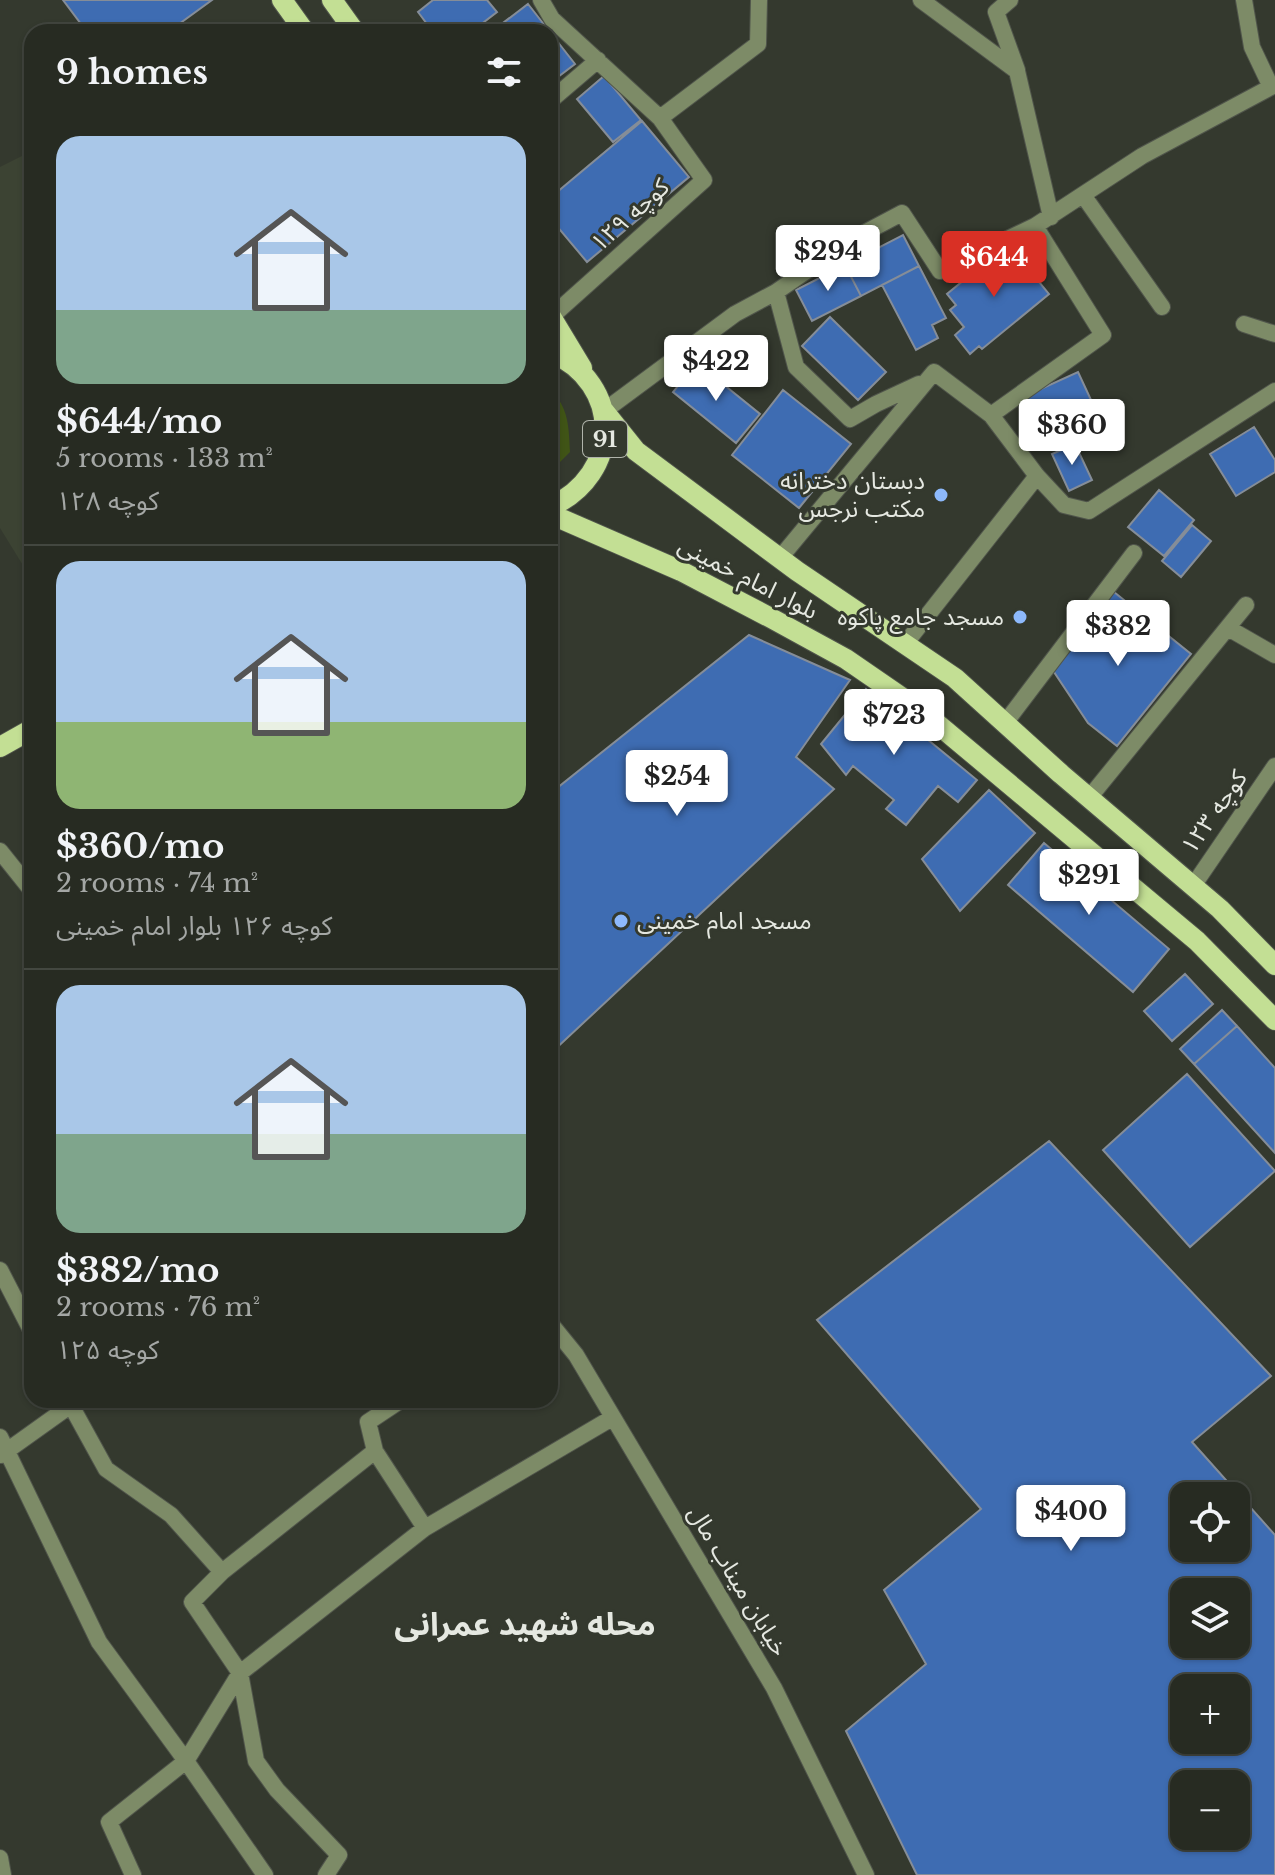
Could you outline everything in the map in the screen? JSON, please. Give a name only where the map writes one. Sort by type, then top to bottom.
[{"type":"main road","points":[[282,0],[299,24]]},
{"type":"main road","points":[[332,0],[349,24]]},
{"type":"main road","name":"91","points":[[558,328],[598,394],[604,411],[605,437],[599,462],[586,483],[558,504]]},
{"type":"main road","name":"91","points":[[558,355],[567,359],[588,378]]},
{"type":"main road","name":"بلوار امام خمینی","points":[[604,411],[636,451],[780,558],[955,678],[1089,798],[1220,909],[1275,965]]},
{"type":"main road","name":"بلوار امام خمینی","points":[[558,517],[681,571],[771,618],[846,659],[923,712],[1197,941],[1275,1020]]},
{"type":"main road","points":[[0,747],[24,734]]},
{"type":"street","points":[[541,0],[558,24]]},
{"type":"street","points":[[558,24],[660,118],[758,44],[759,0]]},
{"type":"street","points":[[921,0],[1017,71]]},
{"type":"street","points":[[1010,0],[996,12],[1017,71],[1051,217]]},
{"type":"street","points":[[604,411],[735,314],[776,292],[851,240],[902,213],[940,271],[1035,226],[1142,156],[1271,87],[1252,47],[1244,0]]},
{"type":"street","points":[[558,94],[598,60]]},
{"type":"street","name":"کوچه ۱۲۹","points":[[558,310],[704,180],[660,118]]},
{"type":"street","points":[[1083,195],[1162,307]]},
{"type":"street","points":[[991,415],[1103,335],[1035,226]]},
{"type":"street","points":[[776,292],[796,367],[850,419],[930,377]]},
{"type":"street","points":[[1244,324],[1275,334]]},
{"type":"street","points":[[930,377],[991,415],[1037,476],[1064,505],[1089,511],[1275,391]]},
{"type":"street","points":[[780,558],[930,377]]},
{"type":"street","points":[[905,644],[1037,476]]},
{"type":"street","points":[[1005,723],[1134,553]]},
{"type":"street","points":[[1089,798],[1246,605]]},
{"type":"street","points":[[1228,628],[1275,655]]},
{"type":"street","name":"کوچه ۱۲۳","points":[[1193,886],[1275,766]]},
{"type":"street","points":[[0,851],[24,881]]},
{"type":"street","points":[[0,1270],[24,1316]]},
{"type":"street","name":"خیابان میناب مال","points":[[558,1333],[576,1355],[774,1688],[866,1875]]},
{"type":"street","points":[[61,1408],[2,1448],[99,1642],[265,1875]]},
{"type":"street","points":[[73,1408],[106,1469],[171,1515],[222,1572]]},
{"type":"street","points":[[389,1408],[368,1422],[375,1451],[425,1528]]},
{"type":"street","points":[[133,1875],[109,1822],[186,1761],[240,1673],[425,1528],[612,1418]]},
{"type":"street","points":[[326,1875],[339,1855],[277,1790],[256,1761],[240,1673],[192,1602],[222,1572],[375,1451]]},
{"type":"street","points":[[0,1858],[3,1875]]},
{"type":"shaded area","points":[[24,155],[24,567],[0,528],[0,167]]},
{"type":"green space","points":[[558,399],[568,427],[570,452],[558,464]]},
{"type":"building","points":[[63,0],[212,0],[179,24],[81,24]]},
{"type":"building","points":[[433,0],[487,0],[497,12],[481,24],[427,24],[418,12]]},
{"type":"building","points":[[528,4],[544,24],[502,24]]},
{"type":"building","points":[[558,42],[575,64],[558,77]]},
{"type":"building","points":[[604,76],[641,120],[613,142],[577,99]]},
{"type":"building","points":[[642,121],[689,177],[587,262],[558,228],[558,191]]},
{"type":"building","points":[[903,235],[919,266],[861,296],[845,265]]},
{"type":"building","points":[[1008,244],[1049,294],[982,349],[979,346],[970,354],[955,335],[964,327],[950,310],[956,305],[947,294]]},
{"type":"building","points":[[845,265],[861,296],[812,321],[796,290]]},
{"type":"building","points":[[919,266],[946,318],[932,325],[938,338],[916,350],[882,285]]},
{"type":"building","points":[[830,317],[886,372],[858,400],[802,346]]},
{"type":"building","points":[[697,363],[760,414],[736,443],[673,392]]},
{"type":"building","points":[[1078,372],[1105,430],[1084,440],[1077,425],[1055,434],[1043,407],[1031,413],[1023,397]]},
{"type":"building","points":[[783,390],[851,444],[799,508],[732,455]]},
{"type":"building","points":[[1254,427],[1275,460],[1275,472],[1236,496],[1210,454]]},
{"type":"building","points":[[1075,444],[1092,480],[1069,491],[1052,454]]},
{"type":"building","points":[[1159,490],[1194,520],[1164,556],[1128,527]]},
{"type":"building","points":[[1192,525],[1211,541],[1181,577],[1162,561]]},
{"type":"building","points":[[1114,592],[1191,654],[1117,746],[1088,723],[1052,669]]},
{"type":"building","name":"مسجد امام خمینی","points":[[749,635],[850,680],[796,757],[834,789],[558,1047],[558,787]]},
{"type":"building","points":[[866,689],[977,780],[958,802],[938,786],[906,825],[886,809],[894,800],[853,766],[846,775],[821,744]]},
{"type":"building","points":[[989,790],[1035,833],[960,911],[922,859]]},
{"type":"building","points":[[1044,843],[1169,949],[1133,992],[1008,885]]},
{"type":"building","points":[[1185,974],[1213,1004],[1172,1041],[1144,1011]]},
{"type":"building","points":[[1222,1010],[1237,1026],[1194,1064],[1180,1049]]},
{"type":"building","points":[[1237,1026],[1275,1068],[1275,1153],[1194,1064]]},
{"type":"building","points":[[1187,1074],[1275,1171],[1190,1247],[1103,1150]]},
{"type":"building","points":[[1049,1141],[1271,1376],[1192,1442],[1228,1482],[1170,1482],[1170,1562],[1250,1562],[1250,1507],[1275,1535],[1275,1875],[917,1875],[846,1731],[926,1664],[884,1590],[981,1509],[817,1320]]},
{"type":"place","name":"دبستان دخترانه مکتب نرجس","points":[[941,495]]},
{"type":"place","name":"مسجد جامع پاکوه","points":[[1020,617]]},
{"type":"place","name":"مسجد امام خمینی","points":[[621,921]]},
{"type":"district","name":"محله شهید عمرانی","points":[[525,1624]]}]
